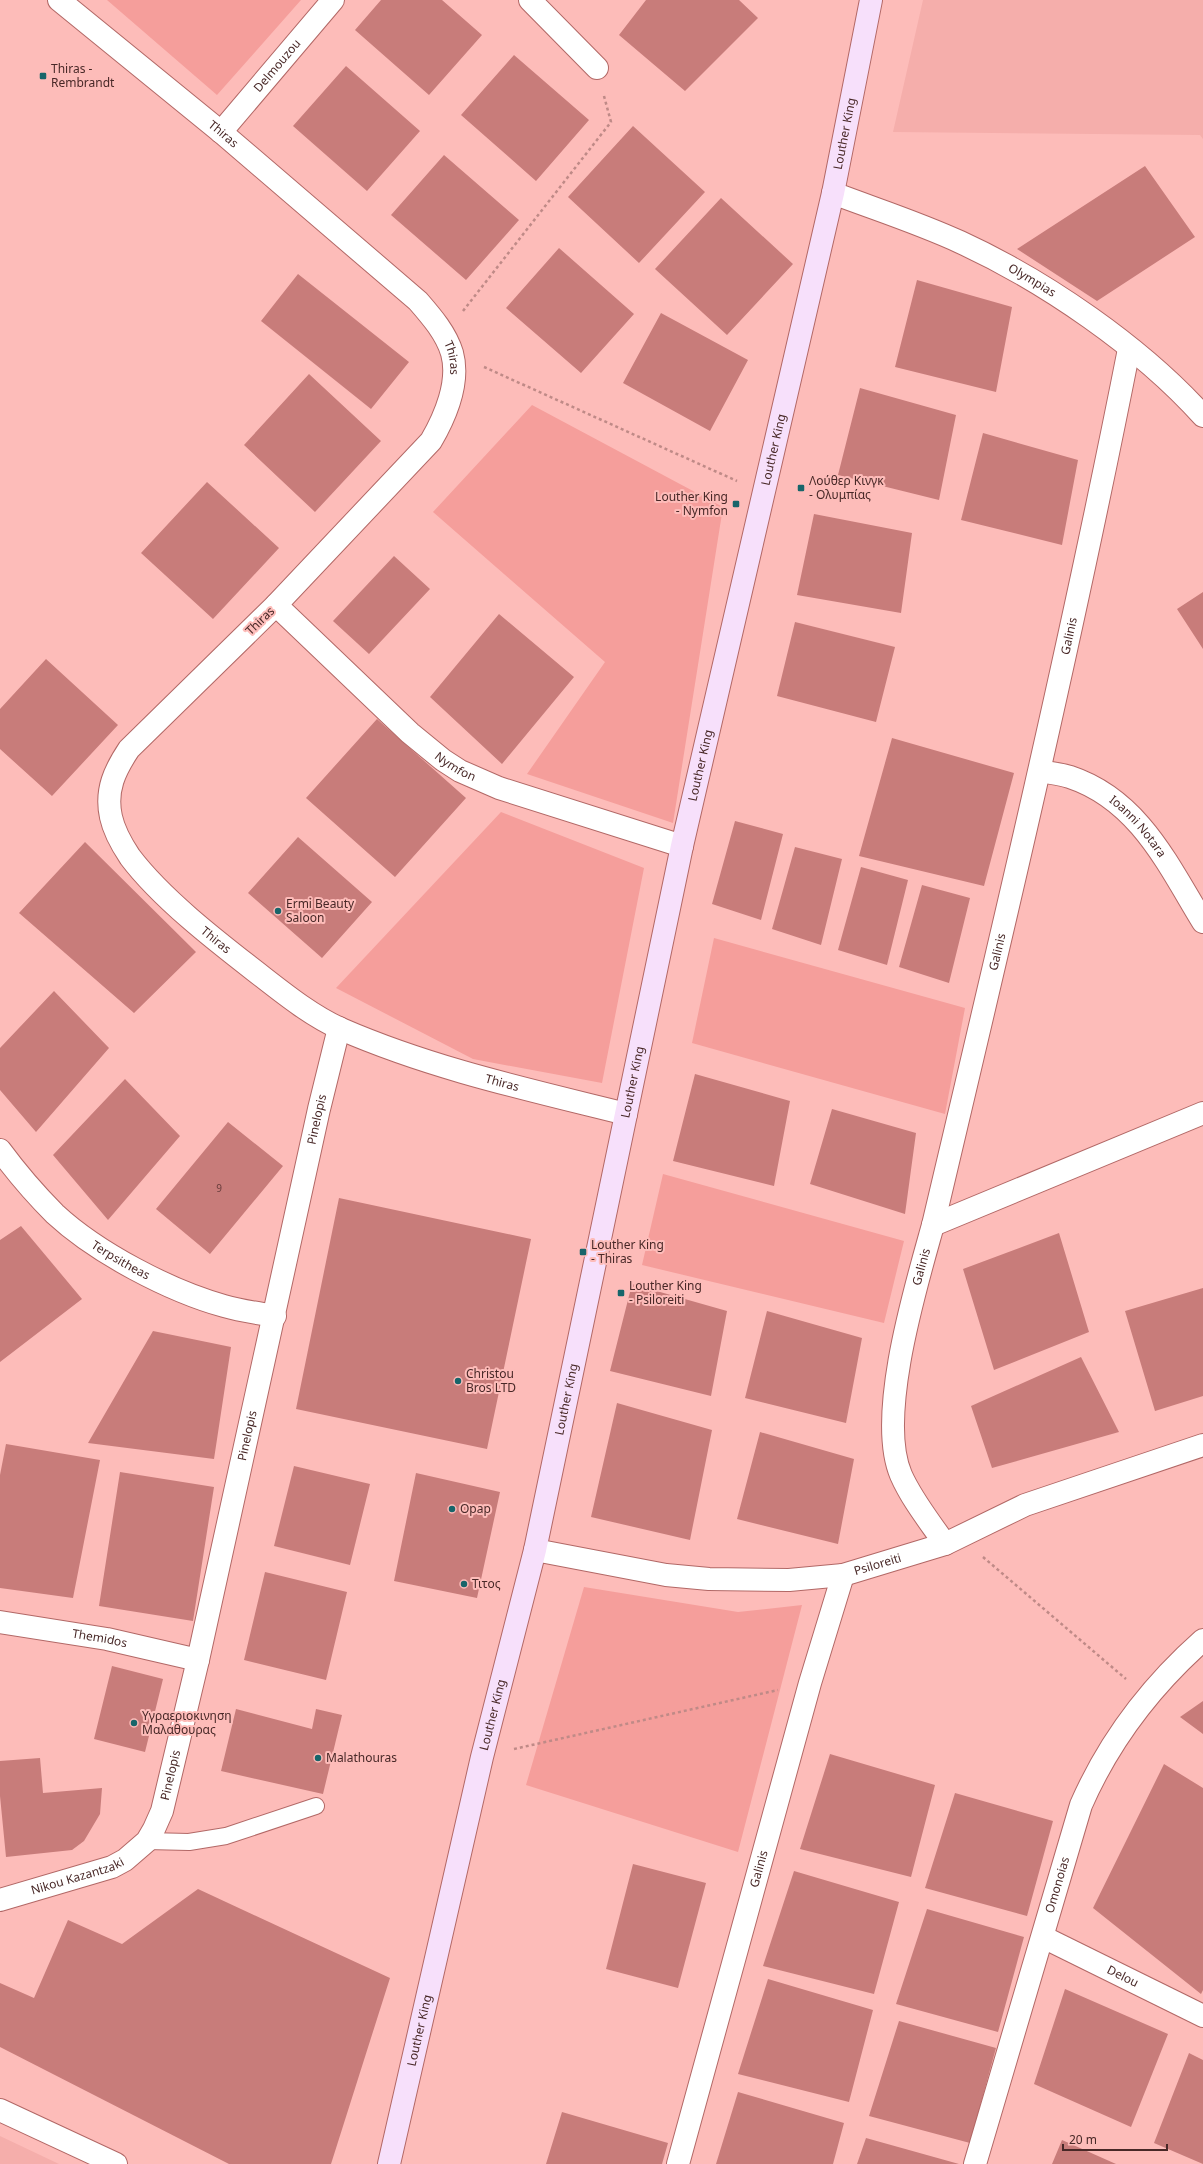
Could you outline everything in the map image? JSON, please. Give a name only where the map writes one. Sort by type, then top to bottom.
[{"type":"street","name":"Thiras","points":[[59,0],[221,132],[418,301],[448,344],[453,379],[450,399],[443,420],[431,441],[276,605],[129,749],[112,778],[109,794],[111,816],[118,836],[130,857],[151,880],[188,916],[219,943],[307,1010],[339,1028],[432,1064],[626,1114]]},
{"type":"street","name":"Delmouzou","points":[[221,132],[333,0]]},
{"type":"street","points":[[530,0],[597,68]]},
{"type":"street","name":"Louther King","points":[[389,2164],[482,1756],[535,1550],[682,846],[832,193],[871,0]]},
{"type":"street","name":"Olympias","points":[[832,193],[926,228],[1006,265],[1076,308],[1129,349],[1179,391],[1203,416]]},
{"type":"street","name":"Galinis","points":[[953,1541],[911,1493],[901,1474],[895,1454],[893,1424],[896,1388],[915,1289],[933,1226],[1040,771],[1091,542],[1129,349]]},
{"type":"street","name":"Nymfon","points":[[276,605],[410,733],[443,760],[460,771],[499,788],[682,846]]},
{"type":"street","name":"Ioanni Notara","points":[[1040,771],[1069,776],[1089,784],[1111,796],[1131,813],[1151,836],[1203,922]]},
{"type":"street","name":"Pinelopis","points":[[147,1841],[162,1810],[198,1660],[275,1316],[319,1109],[339,1028]]},
{"type":"street","points":[[933,1226],[1203,1114]]},
{"type":"street","name":"Terpsitheas","points":[[0,1150],[25,1184],[57,1215],[112,1254],[150,1276],[207,1301],[225,1307],[275,1316]]},
{"type":"street","name":"Psiloreiti","points":[[535,1550],[666,1575],[709,1579],[789,1580],[843,1575],[953,1541],[1025,1505],[1203,1445]]},
{"type":"street","name":"Galinis","points":[[678,2164],[810,1683],[843,1575]]},
{"type":"street","name":"Themidos","points":[[0,1622],[107,1639],[198,1660]]},
{"type":"street","name":"Omonoias","points":[[976,2164],[1081,1805],[1092,1779],[1128,1720],[1146,1697],[1203,1640]]},
{"type":"street","name":"Nikou Kazantzaki","points":[[0,1900],[112,1867],[125,1860],[147,1841]]},
{"type":"street","name":"Delou","points":[[1043,1937],[1203,2016]]},
{"type":"street","points":[[0,2110],[116,2164]]},
{"type":"lane","points":[[147,1841],[189,1842],[226,1836],[316,1806]]},
{"type":"path","points":[[597,68],[611,122],[448,344],[764,493]]},
{"type":"path","points":[[953,1541],[1146,1697]]},
{"type":"path","points":[[482,1756],[810,1683]]},
{"type":"shaded area","points":[[107,0],[301,0],[217,95]]},
{"type":"shaded area","points":[[923,0],[1203,0],[1203,139],[1200,135],[893,132]]},
{"type":"shaded area","points":[[532,405],[723,507],[673,823],[527,774],[605,662],[433,512]]},
{"type":"shaded area","points":[[501,812],[644,868],[602,1083],[473,1059],[336,988]]},
{"type":"shaded area","points":[[714,938],[965,1008],[945,1114],[692,1043]]},
{"type":"shaded area","points":[[663,1174],[904,1241],[884,1323],[642,1265]]},
{"type":"shaded area","points":[[584,1587],[738,1612],[802,1605],[738,1852],[526,1785]]},
{"type":"shaded area","points":[[0,2136],[59,2164],[0,2164]]},
{"type":"building","points":[[381,0],[442,0],[482,35],[429,95],[355,30]]},
{"type":"building","points":[[646,0],[739,0],[758,18],[685,91],[619,35]]},
{"type":"building","points":[[514,55],[589,120],[536,181],[461,115]]},
{"type":"building","points":[[346,66],[420,131],[367,191],[293,126]]},
{"type":"building","points":[[633,126],[705,192],[639,263],[568,197]]},
{"type":"building","points":[[444,155],[519,220],[466,280],[391,215]]},
{"type":"building","points":[[1145,166],[1195,237],[1097,301],[1017,249]]},
{"type":"building","points":[[721,198],[793,264],[727,335],[655,269]]},
{"type":"building","points":[[559,248],[634,314],[581,373],[506,308]]},
{"type":"building","points":[[298,274],[409,362],[371,409],[261,321]]},
{"type":"building","points":[[917,280],[1012,307],[996,392],[895,367]]},
{"type":"building","points":[[661,313],[748,360],[710,431],[623,383]]},
{"type":"building","points":[[309,374],[381,441],[315,512],[244,445]]},
{"type":"building","points":[[860,388],[956,415],[939,500],[838,475]]},
{"type":"building","points":[[983,433],[1078,460],[1062,545],[961,520]]},
{"type":"building","points":[[207,482],[279,548],[213,619],[141,553]]},
{"type":"building","points":[[814,514],[912,533],[901,613],[797,595]]},
{"type":"building","points":[[394,556],[430,589],[369,654],[333,621]]},
{"type":"building","points":[[1203,592],[1203,649],[1177,609]]},
{"type":"building","points":[[499,614],[574,677],[502,764],[430,697]]},
{"type":"building","points":[[795,622],[895,647],[876,722],[777,696]]},
{"type":"building","points":[[46,659],[118,725],[52,796],[0,749],[0,709]]},
{"type":"building","points":[[377,719],[466,798],[395,877],[306,798]]},
{"type":"building","points":[[892,738],[1014,773],[984,886],[859,856]]},
{"type":"building","points":[[735,821],[783,834],[761,920],[712,904]]},
{"type":"building","points":[[298,837],[372,902],[322,958],[248,893]]},
{"type":"building","points":[[85,842],[196,952],[134,1013],[19,913]]},
{"type":"building","points":[[795,847],[842,859],[821,945],[772,929]]},
{"type":"building","points":[[861,867],[908,880],[887,965],[838,950]]},
{"type":"building","points":[[922,885],[970,898],[949,983],[899,967]]},
{"type":"building","points":[[54,991],[109,1048],[36,1132],[0,1090],[0,1048]]},
{"type":"building","points":[[695,1074],[790,1101],[774,1186],[673,1161]]},
{"type":"building","points":[[125,1079],[180,1136],[108,1220],[53,1155]]},
{"type":"building","points":[[832,1109],[916,1133],[905,1214],[810,1184]]},
{"type":"building","points":[[228,1122],[283,1166],[210,1254],[156,1209]]},
{"type":"building","points":[[339,1198],[531,1239],[487,1449],[296,1409]]},
{"type":"building","points":[[21,1226],[82,1299],[0,1362],[0,1240]]},
{"type":"building","points":[[1059,1233],[1089,1332],[994,1370],[963,1269]]},
{"type":"building","points":[[632,1284],[727,1311],[711,1396],[610,1371]]},
{"type":"building","points":[[1203,1288],[1203,1396],[1155,1411],[1125,1311]]},
{"type":"building","points":[[767,1311],[862,1338],[846,1423],[745,1398]]},
{"type":"building","points":[[153,1331],[231,1347],[214,1459],[88,1443]]},
{"type":"building","points":[[1081,1357],[1119,1432],[992,1468],[971,1406]]},
{"type":"building","points":[[617,1403],[712,1430],[690,1540],[591,1517]]},
{"type":"building","points":[[760,1432],[854,1459],[838,1544],[737,1519]]},
{"type":"building","points":[[6,1444],[100,1460],[73,1598],[0,1588],[0,1475]]},
{"type":"building","points":[[294,1466],[370,1484],[350,1565],[274,1546]]},
{"type":"building","points":[[120,1472],[214,1487],[193,1621],[99,1606]]},
{"type":"building","points":[[416,1473],[500,1492],[477,1598],[394,1581]]},
{"type":"building","points":[[265,1572],[347,1592],[326,1680],[244,1660]]},
{"type":"building","points":[[112,1666],[163,1679],[145,1752],[94,1739]]},
{"type":"building","points":[[1203,1701],[1203,1734],[1180,1717]]},
{"type":"building","points":[[236,1709],[312,1729],[316,1709],[342,1715],[323,1794],[221,1771]]},
{"type":"building","points":[[830,1754],[935,1785],[911,1877],[800,1849]]},
{"type":"building","points":[[40,1758],[43,1793],[102,1788],[100,1814],[84,1841],[72,1850],[6,1857],[0,1796],[0,1761]]},
{"type":"building","points":[[1164,1764],[1203,1788],[1203,1990],[1201,1994],[1093,1908]]},
{"type":"building","points":[[955,1793],[1053,1821],[1027,1916],[925,1888]]},
{"type":"building","points":[[633,1864],[706,1883],[678,1988],[606,1969]]},
{"type":"building","points":[[794,1871],[899,1902],[874,1994],[763,1966]]},
{"type":"building","points":[[198,1889],[390,1978],[331,2164],[229,2164],[0,2047],[0,1983],[34,1998],[68,1920],[122,1944]]},
{"type":"building","points":[[927,1909],[1024,1937],[998,2032],[896,2004]]},
{"type":"building","points":[[768,1979],[873,2010],[849,2102],[738,2074]]},
{"type":"building","points":[[1065,1989],[1168,2034],[1131,2127],[1034,2084]]},
{"type":"building","points":[[899,2021],[996,2048],[970,2143],[869,2116]]},
{"type":"building","points":[[1189,2053],[1203,2060],[1203,2164],[1154,2143]]},
{"type":"building","points":[[738,2092],[844,2123],[833,2164],[716,2164]]},
{"type":"building","points":[[562,2112],[668,2143],[662,2164],[546,2164]]},
{"type":"building","points":[[866,2138],[959,2164],[857,2164]]},
{"type":"building","points":[[1062,2140],[1116,2164],[1052,2164]]},
{"type":"place","name":"Thiras - Rembrandt","points":[[43,76]]},
{"type":"place","name":"Λούθερ Κινγκ - Ολυμπίας","points":[[801,488]]},
{"type":"place","name":"Louther King - Nymfon","points":[[736,504]]},
{"type":"place","name":"Ermi Beauty Saloon","points":[[278,911]]},
{"type":"place","name":"Louther King - Thiras","points":[[583,1252]]},
{"type":"place","name":"Louther King - Psiloreiti","points":[[621,1293]]},
{"type":"place","name":"Christou Bros LTD","points":[[458,1381]]},
{"type":"place","name":"Opap","points":[[452,1509]]},
{"type":"place","name":"Τιτος","points":[[464,1584]]},
{"type":"place","name":"Υγραεριοκινηση Μαλαθουρας","points":[[134,1723]]},
{"type":"place","name":"Malathouras","points":[[318,1758]]}]
